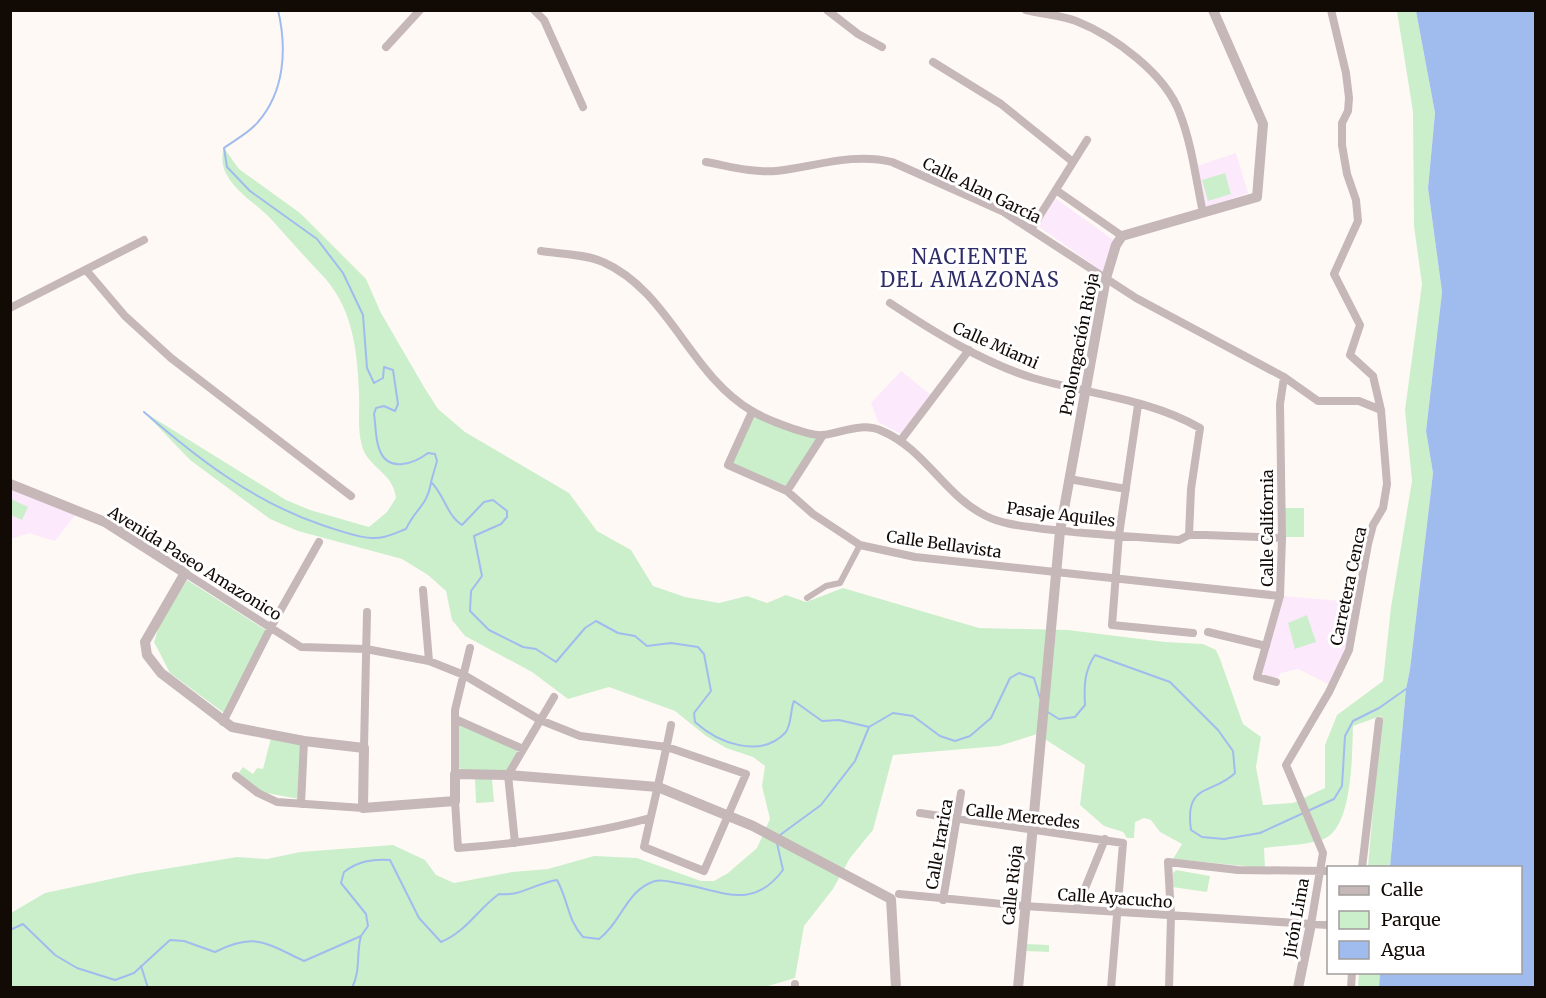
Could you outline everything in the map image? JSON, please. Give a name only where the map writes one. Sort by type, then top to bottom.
[{"type":"street","points":[[386,47],[420,10]]},
{"type":"street","points":[[534,10],[544,20],[582,107]]},
{"type":"street","points":[[827,10],[858,34],[882,47]]},
{"type":"street","points":[[1026,10],[1073,20],[1102,34],[1119,44],[1159,81],[1180,112],[1203,213]]},
{"type":"street","points":[[1056,190],[1122,236],[1257,195],[1263,123],[1213,10]]},
{"type":"street","name":"Carretera Cenca","points":[[1323,853],[1286,765],[1329,692],[1349,650],[1368,544],[1373,525],[1383,508],[1387,484],[1381,410],[1373,375],[1350,355],[1360,325],[1334,274],[1358,220],[1356,200],[1347,174],[1342,145],[1342,123],[1348,111],[1349,98],[1346,73],[1331,10]]},
{"type":"street","points":[[933,62],[1001,104],[1073,162]]},
{"type":"street","points":[[1032,228],[1087,141]]},
{"type":"street","name":"Calle Alan García","points":[[706,162],[753,171],[775,171],[833,161],[879,159],[899,165],[1032,228],[1161,313],[1284,377],[1318,401],[1359,401],[1381,410]]},
{"type":"street","name":"Prolongación Rioja","points":[[1053,599],[1060,531],[1084,392],[1106,278],[1116,245],[1122,236]]},
{"type":"street","points":[[10,308],[144,240]]},
{"type":"street","points":[[541,251],[600,261],[626,273],[729,396],[752,412],[823,435],[787,491]]},
{"type":"street","points":[[86,270],[125,316],[171,358],[351,496]]},
{"type":"street","name":"Calle Miami","points":[[890,303],[969,350],[1030,377],[1169,412],[1200,428],[1191,494],[1190,534]]},
{"type":"street","points":[[901,440],[969,350]]},
{"type":"street","name":"Calle California","points":[[1276,682],[1257,677],[1280,596],[1282,538],[1280,404],[1284,377]]},
{"type":"street","points":[[1138,405],[1119,536],[1112,625],[1193,633]]},
{"type":"street","name":"Calle Bellavista","points":[[752,412],[728,465],[787,491],[813,514],[860,545],[915,557],[1280,596]]},
{"type":"street","name":"Pasaje Aquiles","points":[[823,435],[839,429],[880,430],[901,440],[915,451],[949,486],[987,517],[1011,524],[1060,531],[1179,540],[1190,534],[1282,538]]},
{"type":"street","points":[[1069,479],[1126,489]]},
{"type":"street","name":"Avenida Paseo Amazonico","points":[[10,484],[105,522],[301,647],[366,649],[429,661],[464,675],[540,720],[580,736],[667,747],[746,774],[729,816]]},
{"type":"street","points":[[223,722],[271,627],[319,542]]},
{"type":"street","points":[[807,598],[826,586],[840,583],[860,545]]},
{"type":"street","points":[[185,573],[145,642],[147,655],[161,673],[232,727],[304,741],[364,748]]},
{"type":"street","points":[[423,590],[429,661]]},
{"type":"street","name":"Calle Rioja","points":[[1018,987],[1053,599]]},
{"type":"street","points":[[363,808],[367,612]]},
{"type":"street","points":[[1208,632],[1266,646]]},
{"type":"street","points":[[470,648],[455,719],[455,801],[458,848],[515,843],[609,829],[650,818]]},
{"type":"street","points":[[515,843],[508,775],[554,698]]},
{"type":"street","points":[[455,719],[523,749]]},
{"type":"street","points":[[1362,866],[1379,721]]},
{"type":"street","points":[[671,725],[644,847],[705,871],[729,816]]},
{"type":"street","points":[[301,804],[304,741]]},
{"type":"street","points":[[455,774],[508,775],[559,781],[658,787],[753,826],[891,899],[896,987]]},
{"type":"street","points":[[236,776],[268,798],[301,804],[363,808],[455,801]]},
{"type":"street","name":"Calle Irarica","points":[[943,900],[961,793]]},
{"type":"street","name":"Calle Mercedes","points":[[920,813],[1123,843],[1115,912]]},
{"type":"street","points":[[1077,908],[1105,839]]},
{"type":"street","name":"Jirón Lima","points":[[1298,987],[1323,853]]},
{"type":"street","points":[[1169,987],[1171,916],[1168,862],[1238,870],[1327,871]]},
{"type":"street","name":"Calle Ayacucho","points":[[899,894],[1024,906],[1327,925]]},
{"type":"street","points":[[1111,987],[1115,912]]},
{"type":"shaded area","points":[[1236,153],[1248,193],[1204,208],[1194,167]]},
{"type":"shaded area","points":[[1055,198],[1115,241],[1103,272],[1038,226]]},
{"type":"shaded area","points":[[901,371],[931,395],[901,434],[878,422],[871,403]]},
{"type":"shaded area","points":[[10,486],[77,513],[55,541],[29,533],[11,539]]},
{"type":"shaded area","points":[[1283,596],[1353,602],[1345,650],[1328,684],[1298,669],[1281,673],[1276,680],[1260,675]]},
{"type":"green space","points":[[1397,11],[1416,11],[1435,113],[1428,188],[1442,292],[1426,431],[1433,473],[1406,689],[1390,866],[1368,866],[1381,716],[1353,726],[1351,770],[1346,805],[1334,832],[1317,841],[1264,848],[1265,868],[1173,859],[1182,844],[1160,832],[1151,820],[1144,818],[1135,822],[1134,838],[1127,838],[1123,832],[1104,826],[1080,805],[1085,765],[1037,734],[999,746],[893,755],[873,830],[850,858],[833,889],[804,926],[795,978],[765,987],[11,988],[11,913],[45,893],[134,874],[237,857],[267,859],[300,852],[393,845],[425,860],[436,875],[454,883],[512,872],[548,869],[594,856],[637,858],[701,881],[714,881],[728,873],[757,848],[770,819],[762,786],[765,766],[753,757],[726,748],[706,736],[675,711],[609,687],[568,699],[532,672],[465,636],[452,620],[446,591],[428,575],[402,559],[298,531],[270,519],[190,460],[144,412],[286,500],[310,510],[369,527],[387,512],[396,498],[394,489],[386,476],[369,460],[360,439],[358,375],[354,343],[346,313],[331,285],[271,219],[229,179],[222,159],[224,148],[239,169],[300,213],[366,279],[381,313],[438,409],[465,432],[569,493],[597,531],[631,550],[653,586],[685,597],[719,603],[747,596],[767,603],[786,595],[806,602],[843,588],[979,628],[1068,630],[1165,642],[1203,644],[1216,650],[1243,724],[1261,737],[1256,767],[1263,805],[1293,803],[1325,788],[1325,745],[1337,715],[1383,681],[1391,607],[1412,481],[1405,410],[1422,284],[1414,226],[1413,112]]},
{"type":"green space","points":[[1225,173],[1231,194],[1208,201],[1202,180]]},
{"type":"green space","points":[[753,416],[817,438],[785,487],[731,463]]},
{"type":"green space","points":[[11,499],[28,507],[22,520],[11,515]]},
{"type":"green space","points":[[1285,508],[1304,508],[1304,537],[1285,537]]},
{"type":"green space","points":[[187,580],[266,630],[224,713],[170,673],[154,642],[159,626]]},
{"type":"green space","points":[[1307,615],[1316,642],[1295,649],[1288,623]]},
{"type":"green space","points":[[459,724],[519,749],[508,771],[463,771],[458,767]]},
{"type":"green space","points":[[271,738],[301,745],[299,799],[261,792],[238,774],[243,767],[253,774],[257,768],[263,769]]},
{"type":"green space","points":[[475,779],[492,779],[494,802],[476,803]]},
{"type":"green space","points":[[1176,870],[1210,876],[1207,892],[1172,887],[1173,873]]},
{"type":"green space","points":[[1026,944],[1049,945],[1049,952],[1026,951]]},
{"type":"green space","points":[[1359,974],[1380,974],[1379,987],[1358,987]]},
{"type":"water","points":[[1416,11],[1535,11],[1535,987],[1379,987],[1380,974],[1522,974],[1522,866],[1390,866],[1406,689],[1433,473],[1426,431],[1442,292],[1428,188],[1435,113]]},
{"type":"waterway","points":[[278,10],[283,54],[279,83],[274,97],[258,122],[247,133],[224,148],[227,167],[250,191],[317,239],[343,273],[363,315],[367,368],[374,383],[383,378],[384,367],[393,370],[398,404],[395,411],[384,406],[376,408],[374,414],[377,442],[384,458],[389,462],[402,464],[409,463],[428,453],[435,454],[437,461],[431,482],[453,516],[462,525],[484,502],[493,500],[507,511],[507,517],[501,524],[474,536],[482,576],[471,591],[470,611],[489,630],[523,647],[536,649],[556,662],[585,628],[596,621],[618,633],[635,636],[647,646],[671,643],[698,647],[704,654],[711,691],[694,713],[695,722],[704,730],[727,742],[752,746],[775,741],[787,730],[794,701],[822,721],[839,720],[869,727]]},
{"type":"waterway","points":[[144,412],[206,462],[250,492],[297,515],[353,535],[380,538],[406,529],[427,497],[431,483]]},
{"type":"waterway","points":[[1046,711],[1059,719],[1075,717],[1085,705],[1086,679],[1095,655],[1170,682],[1218,730],[1233,751],[1235,773],[1196,797],[1190,815],[1191,830],[1202,837],[1224,839],[1260,833],[1334,799],[1342,786],[1345,736],[1353,721],[1379,708],[1406,689]]},
{"type":"waterway","points":[[780,835],[821,805],[855,761],[869,727],[893,713],[913,716],[940,736],[955,741],[970,736],[991,718],[1010,678],[1019,673],[1034,678],[1040,698]]},
{"type":"waterway","points":[[10,930],[23,924],[55,955],[77,968],[115,980],[134,973],[170,940],[184,941],[215,952],[240,942],[260,942],[304,961],[361,936],[368,926],[366,914],[341,883],[344,872],[371,860],[390,860],[419,918],[441,942],[458,932],[499,894],[522,892],[557,880],[578,930],[583,937],[599,939],[607,932],[637,891],[655,881],[661,880],[735,895],[759,891],[771,883],[783,870],[777,843]]},
{"type":"waterway","points":[[352,988],[361,936]]},
{"type":"waterway","points":[[141,966],[148,988]]},
{"type":"district","name":"NACIENTE DEL AMAZONAS","points":[[970,268]]}]
